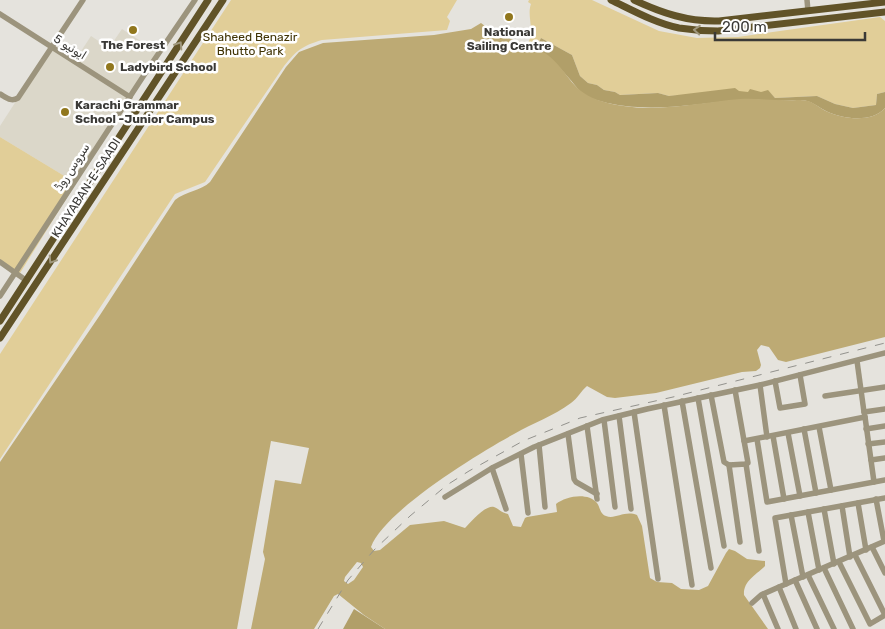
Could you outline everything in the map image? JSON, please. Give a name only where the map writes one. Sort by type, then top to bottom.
[{"type":"main road","name":"KHAYABAN-E-SAADI","points":[[0,321],[208,0]]},
{"type":"main road","name":"KHAYABAN-E-SAADI","points":[[0,338],[223,0]]},
{"type":"main road","points":[[610,0],[677,28],[718,31],[885,12]]},
{"type":"main road","points":[[634,0],[683,19],[702,22],[885,2]]},
{"type":"street","points":[[0,94],[9,100],[14,101],[18,98],[83,0]]},
{"type":"street","name":"سروس روڈ","points":[[0,296],[195,0]]},
{"type":"street","points":[[807,0],[808,11]]},
{"type":"street","name":"ایونیو 5","points":[[0,14],[130,97]]},
{"type":"street","points":[[0,262],[27,281]]},
{"type":"street","points":[[445,497],[492,468],[539,445],[604,420],[664,405],[760,385],[885,353]]},
{"type":"street","points":[[857,360],[874,482]]},
{"type":"street","points":[[775,381],[780,408],[805,404],[800,375]]},
{"type":"street","points":[[760,385],[784,499]]},
{"type":"street","points":[[825,396],[885,388]]},
{"type":"street","points":[[735,390],[748,463],[746,464],[759,550]]},
{"type":"street","points":[[711,395],[724,462],[729,465],[746,464]]},
{"type":"street","points":[[698,398],[724,546]]},
{"type":"street","points":[[682,401],[711,568]]},
{"type":"street","points":[[664,405],[692,585]]},
{"type":"street","points":[[744,441],[804,430],[885,409]]},
{"type":"street","points":[[634,412],[658,580]]},
{"type":"street","points":[[619,416],[631,509]]},
{"type":"street","points":[[604,420],[615,507]]},
{"type":"street","points":[[568,434],[574,479],[597,497],[587,426]]},
{"type":"street","points":[[819,426],[831,490]]},
{"type":"street","points":[[866,429],[885,426]]},
{"type":"street","points":[[804,430],[816,493]]},
{"type":"street","points":[[788,433],[800,496]]},
{"type":"street","points":[[757,439],[767,502],[885,480]]},
{"type":"street","points":[[868,444],[885,442]]},
{"type":"street","points":[[539,445],[545,507]]},
{"type":"street","points":[[521,454],[528,513]]},
{"type":"street","points":[[871,460],[885,458]]},
{"type":"street","points":[[729,465],[740,542]]},
{"type":"street","points":[[492,468],[506,509]]},
{"type":"street","points":[[786,584],[775,518],[885,498]]},
{"type":"street","points":[[752,602],[763,594],[885,541],[876,499]]},
{"type":"street","points":[[858,503],[866,550]]},
{"type":"street","points":[[824,509],[837,563],[870,624],[885,615],[853,556],[842,506]]},
{"type":"street","points":[[808,512],[821,569],[853,629]]},
{"type":"street","points":[[791,516],[806,576],[834,629]]},
{"type":"street","points":[[872,547],[883,564],[885,572]]},
{"type":"street","points":[[795,580],[817,629]]},
{"type":"street","points":[[779,587],[796,629]]},
{"type":"street","points":[[763,594],[778,629]]},
{"type":"shaded area","points":[[481,23],[495,35],[524,43],[545,53],[553,59],[581,91],[598,100],[616,105],[651,108],[740,99],[802,100],[824,110],[850,118],[873,116],[885,108],[885,337],[786,362],[778,360],[769,347],[761,345],[757,350],[761,365],[756,371],[742,372],[656,393],[615,398],[607,397],[587,386],[564,408],[498,443],[434,484],[394,517],[379,533],[371,547],[374,551],[380,550],[410,525],[444,521],[465,528],[478,514],[491,507],[508,514],[513,526],[521,527],[527,517],[557,512],[556,504],[560,501],[577,496],[588,497],[597,503],[601,512],[606,516],[637,515],[642,526],[650,578],[657,582],[672,583],[681,589],[699,590],[708,586],[729,549],[747,559],[765,561],[765,566],[748,582],[744,595],[768,629],[385,629],[338,594],[334,596],[314,629],[251,629],[265,559],[263,552],[275,480],[301,484],[309,448],[271,441],[237,629],[0,629],[0,462],[100,315],[175,200],[210,182],[286,67],[299,52],[323,43],[434,35],[471,29]],"holes":[[[357,562],[361,563],[363,567],[354,580],[348,584],[344,581]]]},
{"type":"shaded area","name":"Karachi Grammar School -Junior Campus","points":[[122,29],[159,53],[76,183],[0,137],[0,126],[51,47],[74,62],[91,36],[109,48]]},
{"type":"shaded area","points":[[541,38],[572,55],[580,76],[588,83],[620,95],[658,93],[669,96],[735,88],[739,91],[748,92],[750,89],[761,92],[768,90],[775,98],[817,96],[835,104],[853,108],[876,105],[877,94],[885,92],[885,108],[873,116],[850,118],[824,110],[804,100],[744,99],[669,107],[617,105],[593,99],[580,91],[560,69],[536,48]]},
{"type":"shaded area","points":[[354,609],[385,629],[343,629]]},
{"type":"green space","name":"Shaheed Benazir Bhutto Park","points":[[231,0],[457,0],[447,17],[450,21],[447,30],[322,40],[309,44],[293,56],[284,66],[205,182],[175,194],[0,459],[0,354]]},
{"type":"green space","points":[[529,0],[592,0],[659,31],[697,38],[738,37],[880,17],[885,21],[885,92],[877,94],[876,105],[853,108],[835,104],[817,96],[775,98],[770,93],[756,92],[669,96],[658,93],[620,95],[588,83],[580,76],[572,55],[541,38],[536,48],[526,45],[531,36],[531,4],[528,2]]},
{"type":"green space","points":[[0,137],[76,183],[20,273],[0,260]]},
{"type":"railway","points":[[318,629],[348,580],[375,549],[410,516],[447,485],[523,441],[580,418],[673,397],[885,343]]},
{"type":"place","name":"National Sailing Centre","points":[[509,17]]},
{"type":"place","name":"The Forest","points":[[133,30]]},
{"type":"place","name":"Ladybird School","points":[[110,67]]},
{"type":"place","name":"Karachi Grammar School -Junior Campus","points":[[65,112]]}]
